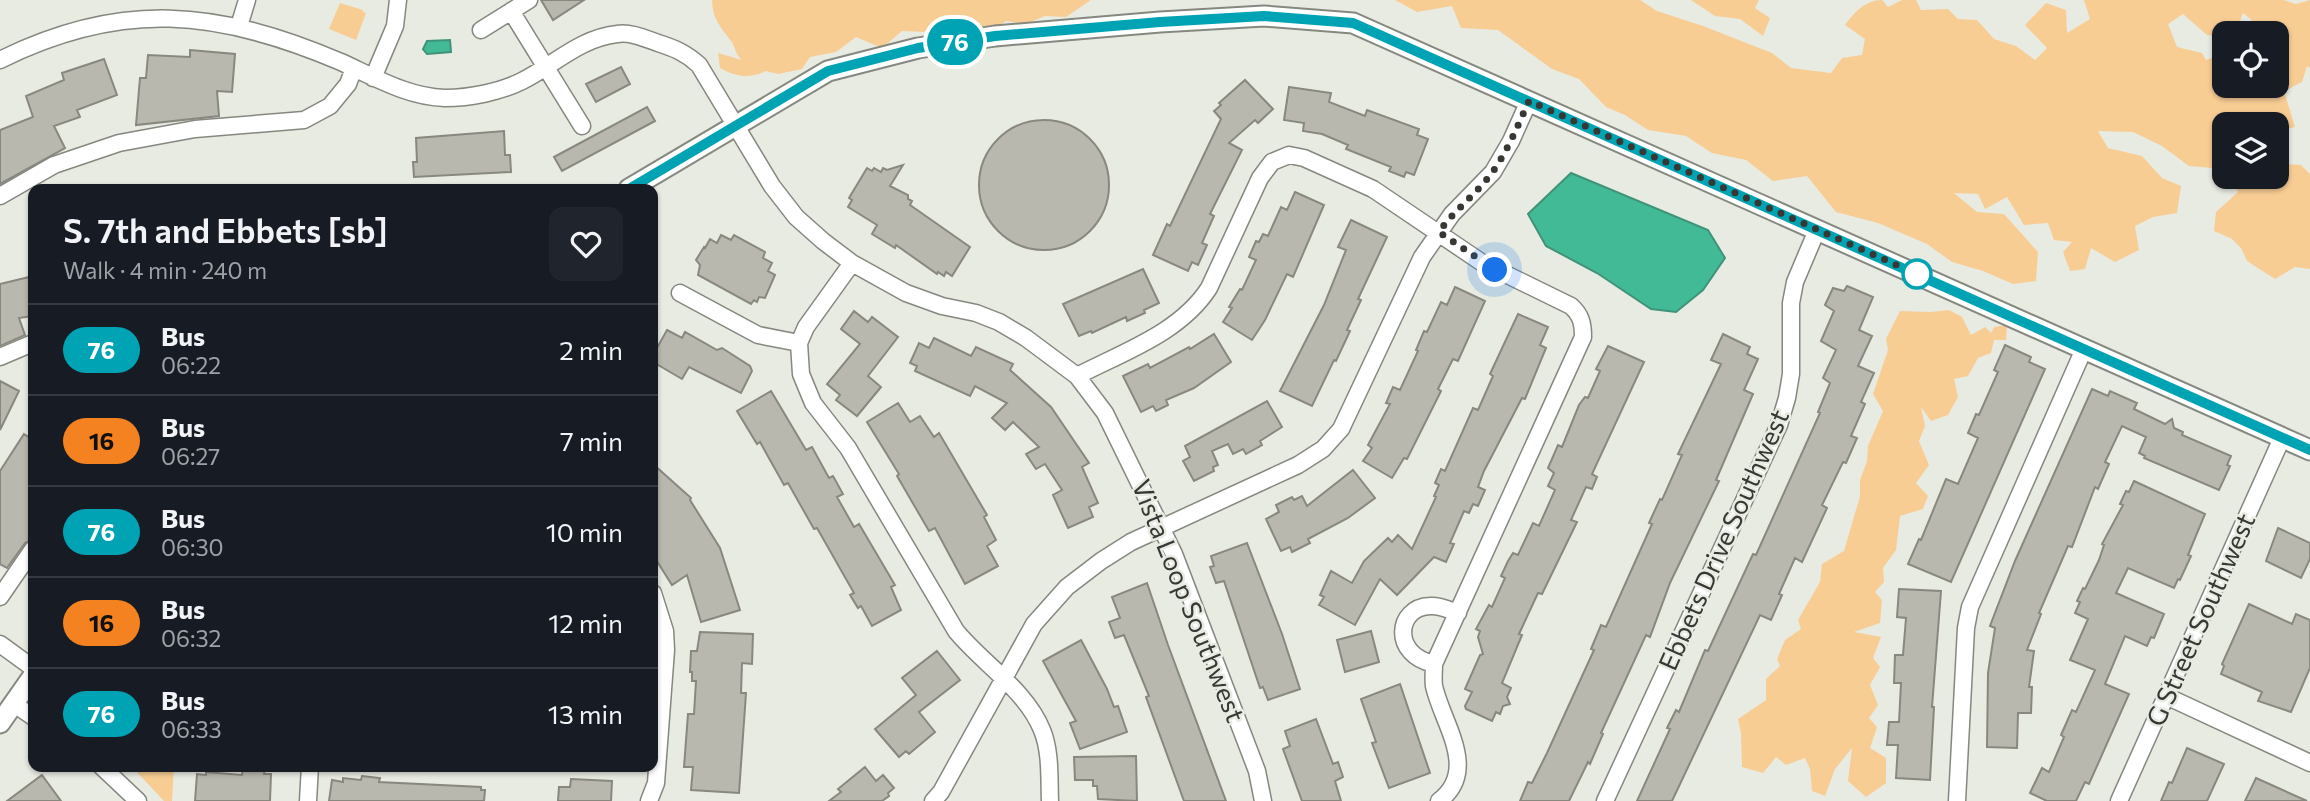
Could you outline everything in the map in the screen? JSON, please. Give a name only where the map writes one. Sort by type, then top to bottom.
[{"type":"street","points":[[240,23],[247,0]]},
{"type":"street","points":[[373,78],[395,26],[398,0]]},
{"type":"street","points":[[481,30],[529,0]]},
{"type":"street","name":"Vista Loop Southwest","points":[[0,61],[23,45],[66,23],[122,10],[179,10],[240,23],[278,36],[413,93],[456,98],[521,82],[575,47],[618,34],[632,34],[688,55],[699,65],[772,186],[796,217],[852,263],[906,293],[999,322],[1026,338],[1077,376],[1105,414],[1174,554],[1257,771],[1263,801]]},
{"type":"street","points":[[511,11],[582,126]]},
{"type":"street","points":[[637,184],[828,71],[918,48],[995,36],[1264,16],[1353,23],[2310,450]]},
{"type":"street","points":[[0,196],[54,165],[119,143],[195,129],[304,120],[330,106],[348,84],[354,68]]},
{"type":"street","points":[[933,801],[941,792],[1034,624],[1067,587],[1131,542],[1298,465],[1322,449],[1340,429],[1353,407],[1422,257],[1452,214],[1493,172],[1529,101]]},
{"type":"street","points":[[1077,376],[1174,325],[1198,305],[1209,288],[1260,178],[1272,162],[1289,155],[1304,158],[1373,189],[1481,262],[1579,313],[1583,324],[1583,337],[1434,664],[1433,683],[1456,750],[1458,766],[1455,782],[1447,795],[1439,801]]},
{"type":"street","name":"Ebbets Drive Southwest","points":[[1605,801],[1779,425],[1791,374],[1791,303],[1795,282],[1817,230]]},
{"type":"street","points":[[852,263],[806,327],[799,343],[801,374],[813,403],[848,448],[956,631],[972,651],[1028,704],[1042,730],[1048,752],[1049,801]]},
{"type":"street","points":[[680,293],[758,335],[799,343]]},
{"type":"street","points":[[0,357],[28,345]]},
{"type":"street","points":[[1957,801],[1966,628],[1970,607],[2084,349]]},
{"type":"street","name":"G Street Southwest","points":[[2119,801],[2282,438]]},
{"type":"street","points":[[0,597],[28,556]]},
{"type":"street","points":[[1434,664],[1418,659],[1407,649],[1403,639],[1406,621],[1422,607],[1440,607],[1458,613]]},
{"type":"street","points":[[658,609],[665,631],[666,650],[658,756]]},
{"type":"street","points":[[0,644],[28,664]]},
{"type":"street","points":[[0,723],[28,683]]},
{"type":"street","points":[[2166,696],[2310,763]]},
{"type":"street","points":[[14,704],[28,714]]},
{"type":"street","points":[[107,772],[138,801]]},
{"type":"street","points":[[308,801],[310,772]]},
{"type":"street","points":[[649,801],[657,772]]},
{"type":"shaded area","points":[[712,0],[1091,0],[1066,17],[1045,16],[1026,24],[1006,21],[988,33],[972,30],[951,17],[924,32],[902,31],[882,48],[856,37],[836,52],[810,57],[802,69],[778,74],[766,71],[749,76],[737,75],[720,68],[718,53],[742,60],[718,22]]},
{"type":"shaded area","points":[[1395,0],[1640,0],[1657,11],[1772,53],[1791,68],[1831,73],[1842,58],[1862,55],[1865,39],[1845,25],[1860,8],[1870,2],[1882,0],[1888,7],[1902,0],[1916,0],[1921,10],[1948,9],[1958,19],[1977,20],[1994,39],[2016,46],[2035,60],[2047,48],[2025,25],[2046,3],[2066,10],[2067,33],[2090,19],[2084,0],[2283,0],[2296,4],[2310,0],[2310,68],[2307,66],[2302,82],[2289,88],[2289,21],[2253,21],[2243,13],[2240,21],[2212,21],[2212,35],[2207,35],[2183,14],[2168,24],[2177,47],[2202,53],[2206,60],[2212,58],[2212,98],[2286,98],[2295,127],[2289,128],[2289,112],[2212,112],[2212,168],[2189,166],[2162,146],[2133,132],[2098,131],[2108,148],[2142,156],[2162,178],[2181,186],[2177,213],[2153,217],[2135,226],[2139,250],[2115,262],[2091,248],[2085,269],[2070,271],[2063,252],[2072,242],[2054,240],[2048,223],[2024,225],[2007,197],[1985,209],[1978,194],[1954,193],[1977,212],[2004,214],[2038,252],[2036,281],[2013,284],[1952,262],[1927,244],[1878,223],[1836,212],[1807,176],[1773,181],[1746,160],[1712,153],[1686,136],[1648,130],[1625,115],[1606,107],[1579,79],[1552,69],[1498,30],[1461,28],[1452,6],[1417,12]]},
{"type":"shaded area","points":[[1691,0],[1759,0],[1755,8],[1770,18],[1763,36],[1740,19],[1715,16]]},
{"type":"shaded area","points":[[340,3],[366,13],[356,40],[329,29]]},
{"type":"shaded area","points":[[450,40],[451,52],[427,54],[423,49],[427,41]]},
{"type":"shaded area","points":[[2289,164],[2301,165],[2310,174],[2310,269],[2295,267],[2275,279],[2247,261],[2241,248],[2232,239],[2214,231],[2216,212],[2238,192],[2236,189],[2289,189]]},
{"type":"shaded area","points":[[1571,173],[1708,230],[1725,258],[1703,290],[1676,312],[1651,309],[1597,273],[1546,246],[1528,214]]},
{"type":"shaded area","points":[[1949,310],[1962,317],[1971,335],[1985,327],[1991,333],[1994,327],[2007,325],[2006,340],[1994,340],[1991,353],[1978,358],[1968,376],[1954,379],[1958,397],[1948,415],[1931,421],[1921,407],[1925,426],[1919,441],[1929,465],[1916,483],[1928,496],[1923,509],[1900,516],[1896,550],[1883,568],[1884,582],[1875,592],[1882,600],[1880,623],[1854,632],[1881,637],[1873,658],[1880,667],[1870,685],[1878,705],[1869,718],[1877,727],[1870,748],[1886,758],[1886,783],[1866,797],[1848,781],[1852,748],[1835,769],[1825,796],[1812,791],[1810,769],[1805,758],[1786,765],[1776,757],[1763,773],[1742,767],[1738,719],[1766,700],[1766,679],[1780,666],[1777,659],[1785,640],[1801,629],[1798,620],[1820,582],[1822,564],[1844,551],[1860,496],[1860,480],[1867,461],[1868,446],[1883,411],[1873,394],[1888,350],[1886,339],[1900,311]]},
{"type":"shaded area","points":[[137,772],[174,772],[172,801],[164,801]]},
{"type":"building","points":[[541,0],[584,0],[553,20]]},
{"type":"building","points":[[190,50],[235,54],[232,92],[217,91],[219,116],[136,125],[140,78],[146,78],[148,55],[190,57]]},
{"type":"building","points":[[104,59],[117,95],[77,110],[80,117],[54,126],[65,148],[0,184],[0,130],[33,117],[26,96],[64,80],[62,73]]},
{"type":"building","points":[[621,67],[630,84],[596,102],[586,84]]},
{"type":"building","points":[[1245,80],[1273,109],[1258,123],[1255,120],[1229,143],[1242,150],[1210,214],[1214,216],[1202,243],[1207,245],[1198,265],[1192,262],[1188,271],[1153,255],[1167,224],[1170,226],[1221,119],[1214,111],[1221,105],[1219,103]]},
{"type":"building","points":[[1289,87],[1331,93],[1329,102],[1365,116],[1367,110],[1419,129],[1417,135],[1428,139],[1414,175],[1406,172],[1404,177],[1389,171],[1391,167],[1346,149],[1348,145],[1322,134],[1303,131],[1304,123],[1284,120]]},
{"type":"building","points":[[647,107],[655,121],[562,171],[554,157]]},
{"type":"building","points":[[1044,120],[1069,125],[1090,139],[1104,160],[1109,185],[1104,210],[1090,231],[1069,245],[1044,250],[1019,245],[998,231],[984,210],[979,185],[984,160],[998,139],[1019,125]]},
{"type":"building","points":[[504,131],[505,155],[510,155],[511,172],[414,177],[413,162],[417,162],[416,138]]},
{"type":"building","points":[[903,165],[890,186],[908,195],[908,199],[912,201],[910,205],[970,247],[952,276],[946,272],[944,276],[938,272],[937,274],[896,245],[895,248],[872,234],[877,225],[848,207],[852,200],[849,198],[867,168],[881,172],[883,168],[887,170]]},
{"type":"building","points":[[1295,192],[1324,205],[1293,277],[1287,274],[1265,320],[1252,340],[1223,322],[1256,260],[1249,257],[1256,241],[1259,242],[1263,234],[1268,236],[1281,207],[1287,210]]},
{"type":"building","points":[[1351,220],[1387,237],[1358,299],[1361,300],[1347,330],[1350,331],[1312,406],[1280,391],[1324,305],[1346,250],[1338,247]]},
{"type":"building","points":[[721,235],[731,240],[734,235],[765,252],[763,258],[772,263],[768,271],[775,275],[765,298],[759,297],[757,302],[754,300],[751,304],[698,275],[700,265],[696,260],[710,239],[717,243]]},
{"type":"building","points":[[1143,269],[1159,303],[1127,321],[1126,317],[1079,336],[1063,304]]},
{"type":"building","points":[[28,277],[28,317],[19,318],[25,335],[0,346],[0,284]]},
{"type":"building","points":[[1847,286],[1873,297],[1859,330],[1872,336],[1858,366],[1874,373],[1861,402],[1865,404],[1851,436],[1857,438],[1822,505],[1827,508],[1802,562],[1795,558],[1771,620],[1760,615],[1672,801],[1637,801],[1670,729],[1667,728],[1676,710],[1679,712],[1705,650],[1708,651],[1753,554],[1756,555],[1820,413],[1818,412],[1830,383],[1823,378],[1836,350],[1821,341],[1834,311],[1825,305],[1833,288],[1844,291]]},
{"type":"building","points":[[1455,287],[1485,301],[1458,361],[1453,359],[1438,389],[1441,391],[1407,459],[1404,458],[1392,478],[1363,461],[1372,448],[1368,445],[1390,404],[1386,403],[1393,387],[1400,390],[1424,331],[1427,332],[1441,302],[1447,305]]},
{"type":"building","points":[[854,311],[868,322],[872,317],[898,337],[868,376],[881,387],[857,416],[836,400],[840,395],[827,384],[860,344],[841,329]]},
{"type":"building","points":[[1518,314],[1548,327],[1540,345],[1546,348],[1525,399],[1522,398],[1484,471],[1478,487],[1485,490],[1478,506],[1473,504],[1469,513],[1464,511],[1450,543],[1454,544],[1446,562],[1434,557],[1397,595],[1380,579],[1355,625],[1319,605],[1324,597],[1320,595],[1331,571],[1352,583],[1364,561],[1388,538],[1392,542],[1398,535],[1412,549],[1436,497],[1434,496],[1439,485],[1435,483],[1441,469],[1445,471],[1473,408],[1478,410],[1493,376],[1490,374]]},
{"type":"building","points":[[667,330],[682,338],[685,332],[717,350],[722,348],[750,366],[752,371],[741,393],[689,367],[682,379],[658,365],[658,346]]},
{"type":"building","points":[[1214,334],[1231,362],[1194,388],[1166,400],[1168,405],[1156,411],[1153,406],[1141,412],[1123,376],[1148,364],[1150,368]]},
{"type":"building","points":[[1723,334],[1750,347],[1747,354],[1758,359],[1744,390],[1753,394],[1716,480],[1719,481],[1670,583],[1650,637],[1646,635],[1601,733],[1603,734],[1590,764],[1588,762],[1569,801],[1520,801],[1528,782],[1532,783],[1547,753],[1594,650],[1591,649],[1601,625],[1606,627],[1652,524],[1649,523],[1682,455],[1678,454],[1721,364],[1711,360]]},
{"type":"building","points":[[934,338],[971,356],[976,347],[1013,364],[1010,370],[1051,407],[1089,463],[1082,467],[1098,503],[1089,507],[1093,517],[1068,528],[1053,495],[1062,490],[1045,464],[1036,469],[1026,454],[1039,447],[1013,422],[1005,430],[992,418],[1007,403],[975,386],[970,396],[915,371],[917,366],[910,363],[919,343],[929,348]]},
{"type":"building","points":[[2005,345],[2031,357],[2029,362],[2045,369],[1951,582],[1908,564],[1946,479],[1958,484],[1978,438],[1968,433],[1998,372],[1994,370]]},
{"type":"building","points":[[1608,346],[1644,362],[1592,474],[1597,477],[1592,489],[1586,487],[1571,520],[1577,522],[1519,634],[1522,635],[1502,683],[1511,688],[1507,697],[1510,704],[1503,706],[1500,714],[1496,712],[1492,721],[1466,709],[1465,706],[1472,692],[1465,689],[1480,655],[1483,654],[1478,637],[1480,631],[1476,629],[1489,605],[1492,607],[1505,578],[1501,576],[1508,561],[1513,553],[1518,555],[1533,523],[1539,526],[1555,490],[1548,486],[1554,473],[1548,468],[1558,445],[1562,447],[1579,405],[1585,397],[1588,398],[1600,371],[1596,369]]},
{"type":"building","points":[[0,381],[19,391],[0,430]]},
{"type":"building","points":[[2092,389],[2108,396],[2110,391],[2137,403],[2134,409],[2165,424],[2172,419],[2174,428],[2183,432],[2182,435],[2231,456],[2227,465],[2230,466],[2219,490],[2144,458],[2145,456],[2139,453],[2146,437],[2122,426],[2105,462],[2109,464],[2098,489],[2095,487],[2072,547],[2068,546],[2039,613],[2041,614],[2027,650],[2034,651],[2029,687],[2032,687],[2031,713],[2018,713],[2017,748],[1987,747],[1988,673],[1995,628],[1990,626],[2015,561]]},
{"type":"building","points":[[771,391],[806,450],[812,447],[829,478],[833,476],[843,494],[837,497],[854,527],[859,524],[895,585],[891,587],[901,610],[872,626],[861,606],[858,608],[850,595],[854,593],[817,528],[814,529],[788,483],[784,485],[760,442],[757,444],[737,411]]},
{"type":"building","points":[[1267,401],[1282,427],[1260,441],[1262,445],[1246,454],[1243,449],[1233,454],[1228,444],[1212,451],[1218,465],[1213,467],[1214,471],[1194,481],[1183,461],[1190,457],[1185,446]]},
{"type":"building","points":[[898,403],[910,422],[920,416],[934,437],[939,433],[987,515],[984,517],[996,540],[987,546],[998,566],[965,584],[935,528],[929,531],[897,476],[899,474],[867,422]]},
{"type":"building","points":[[24,434],[28,437],[28,542],[7,568],[0,564],[0,471]]},
{"type":"building","points":[[658,468],[691,498],[720,548],[740,610],[701,622],[687,575],[672,585],[658,563]]},
{"type":"building","points":[[1353,470],[1375,498],[1348,518],[1308,539],[1310,543],[1292,552],[1290,547],[1281,551],[1266,519],[1279,512],[1276,505],[1292,497],[1294,500],[1302,496],[1307,506]]},
{"type":"building","points":[[2134,481],[2205,514],[2188,555],[2191,556],[2174,588],[2128,568],[2116,593],[2164,614],[2154,638],[2151,637],[2147,646],[2125,636],[2105,684],[2129,694],[2089,784],[2085,782],[2076,801],[2047,801],[2030,793],[2042,768],[2049,772],[2072,710],[2076,712],[2095,670],[2070,660],[2088,619],[2075,613],[2080,602],[2077,601],[2099,560],[2104,545],[2102,544],[2123,505],[2120,504],[2126,491],[2129,492]]},
{"type":"building","points":[[2278,528],[2310,543],[2310,559],[2301,578],[2266,561]]},
{"type":"building","points":[[1247,543],[1300,689],[1268,700],[1263,687],[1260,688],[1224,581],[1216,583],[1210,567],[1214,566],[1211,556]]},
{"type":"building","points":[[1147,583],[1226,801],[1184,801],[1146,697],[1149,696],[1124,635],[1115,638],[1109,622],[1120,618],[1112,597]]},
{"type":"building","points":[[1899,589],[1941,591],[1932,707],[1930,780],[1896,778],[1898,745],[1887,745],[1889,722],[1899,722],[1901,683],[1894,683],[1895,655],[1903,655],[1906,618],[1897,617]]},
{"type":"building","points":[[2249,604],[2292,624],[2296,614],[2310,620],[2310,668],[2291,712],[2258,701],[2262,692],[2221,674],[2224,666],[2222,664]]},
{"type":"building","points":[[1371,631],[1379,662],[1345,672],[1337,640]]},
{"type":"building","points":[[700,632],[753,634],[752,664],[742,663],[741,693],[746,693],[739,793],[691,790],[693,767],[684,767],[688,714],[694,714],[696,681],[692,681],[690,672],[691,651],[697,651]]},
{"type":"building","points":[[1081,640],[1114,707],[1118,706],[1127,732],[1080,749],[1070,723],[1076,721],[1043,661]]},
{"type":"building","points":[[937,651],[960,680],[919,712],[935,732],[909,754],[906,751],[899,757],[875,729],[916,695],[902,678]]},
{"type":"building","points":[[1400,684],[1430,773],[1389,788],[1372,743],[1376,742],[1361,699]]},
{"type":"building","points":[[1316,719],[1333,764],[1338,762],[1343,777],[1335,781],[1341,801],[1302,801],[1283,749],[1290,746],[1285,731]]},
{"type":"building","points":[[2187,748],[2224,764],[2207,801],[2161,801],[2169,782],[2172,783]]},
{"type":"building","points":[[1136,756],[1137,801],[1098,799],[1097,786],[1093,786],[1093,780],[1075,780],[1074,757]]},
{"type":"building","points":[[865,767],[876,781],[883,775],[894,788],[888,793],[889,796],[882,801],[829,801],[841,792],[838,789]]},
{"type":"building","points":[[206,772],[242,775],[242,772],[271,774],[270,801],[195,801],[197,774],[206,775]]},
{"type":"building","points":[[42,775],[61,801],[7,801]]},
{"type":"building","points":[[362,776],[380,778],[379,782],[481,787],[481,790],[485,790],[484,801],[329,801],[332,780],[361,780]]},
{"type":"building","points":[[2256,778],[2307,801],[2245,801]]},
{"type":"building","points":[[571,779],[612,781],[611,801],[558,801],[559,787],[570,787]]},
{"type":"bus line","name":"76","points":[[637,184],[828,71],[918,48],[995,36],[1264,16],[1353,23],[2310,450]]},
{"type":"route","points":[[1495,270],[1439,232],[1452,214],[1493,172],[1529,101],[1917,274]]}]
